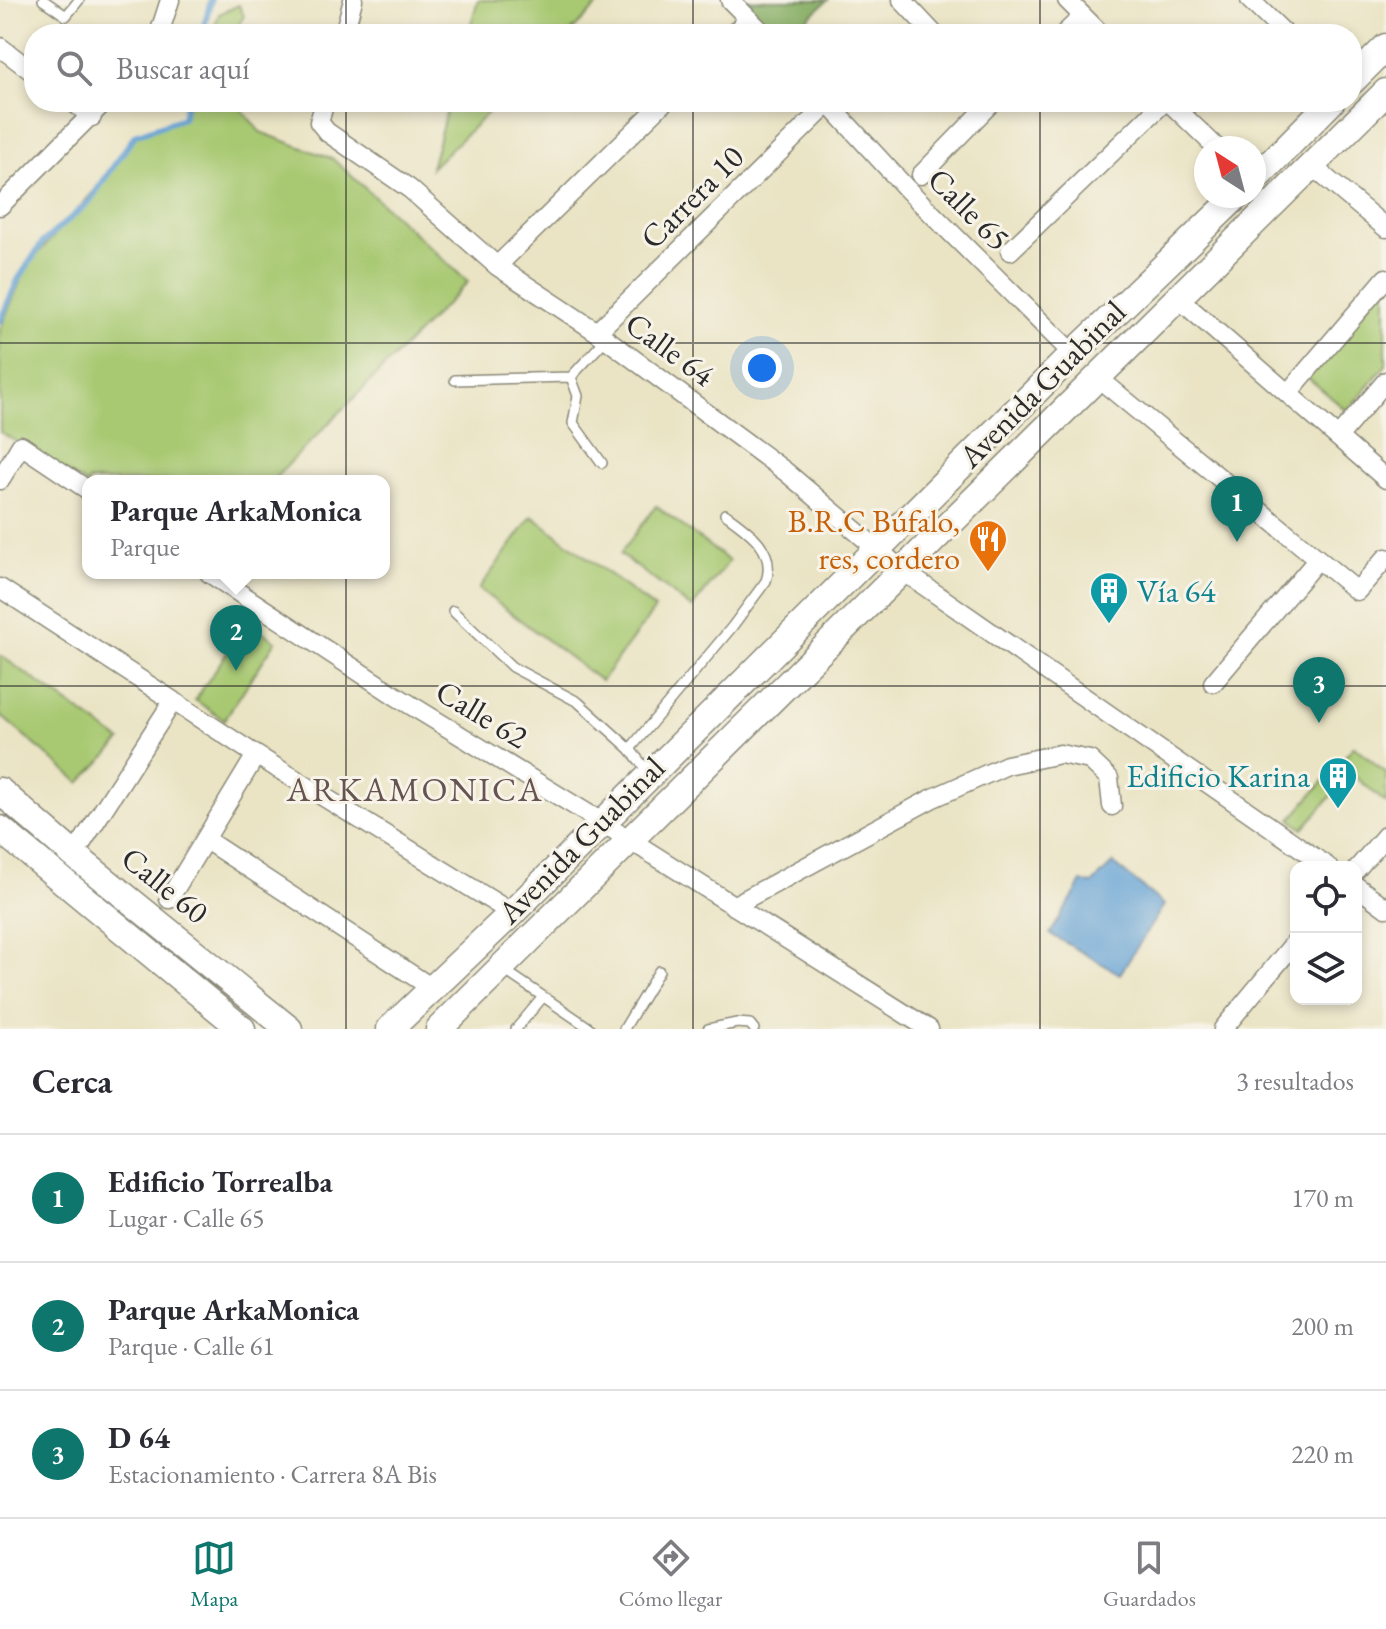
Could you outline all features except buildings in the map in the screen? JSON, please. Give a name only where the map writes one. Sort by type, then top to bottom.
[{"type":"main road","points":[[1362,71],[1386,47]]},
{"type":"main road","name":"Avenida Guabinal","points":[[439,1029],[1386,92]]},
{"type":"main road","points":[[1266,168],[1321,112]]},
{"type":"main road","name":"Avenida Guabinal","points":[[390,1029],[512,913],[1073,354],[1225,208]]},
{"type":"main road","name":"Calle 60","points":[[0,791],[289,1029]]},
{"type":"main road","name":"Calle 60","points":[[0,829],[231,1025]]},
{"type":"street","points":[[162,24],[170,0]]},
{"type":"street","points":[[347,24],[353,0]]},
{"type":"street","points":[[730,0],[754,24]]},
{"type":"street","points":[[902,0],[925,24]]},
{"type":"street","points":[[1067,0],[1091,24]]},
{"type":"street","points":[[1250,0],[1275,24]]},
{"type":"street","points":[[1075,24],[1083,16]]},
{"type":"street","points":[[744,24],[749,19]]},
{"type":"street","points":[[0,47],[24,65]]},
{"type":"street","points":[[0,206],[95,112]]},
{"type":"street","name":"Calle 64","points":[[322,112],[319,122],[327,132],[410,189],[497,266],[602,336],[786,472],[903,571],[1319,861]]},
{"type":"street","points":[[497,266],[654,112]]},
{"type":"street","name":"Carrera 10","points":[[602,336],[819,112]]},
{"type":"street","name":"Calle 65","points":[[836,112],[907,189],[1073,354]]},
{"type":"street","points":[[921,175],[982,112]]},
{"type":"street","points":[[1010,251],[1156,112]]},
{"type":"street","points":[[1177,112],[1204,136]]},
{"type":"street","points":[[1313,167],[1386,228]]},
{"type":"street","points":[[1288,393],[1386,278]]},
{"type":"street","points":[[1178,298],[1386,479]]},
{"type":"street","points":[[1097,377],[1357,591],[1386,558]]},
{"type":"street","points":[[1338,437],[1386,381]]},
{"type":"street","points":[[0,480],[21,445],[82,486]]},
{"type":"street","points":[[1213,683],[1318,559]]},
{"type":"street","name":"Calle 62","points":[[218,579],[396,696],[929,1029]]},
{"type":"street","points":[[0,588],[256,755],[512,913]]},
{"type":"street","points":[[74,855],[173,701]]},
{"type":"street","points":[[733,906],[931,799],[1007,765],[1060,754],[1090,760],[1109,778],[1112,806]]},
{"type":"street","points":[[169,899],[256,755]]},
{"type":"street","points":[[1362,863],[1386,835]]},
{"type":"street","points":[[206,840],[432,988]]},
{"type":"street","points":[[1362,890],[1386,908]]},
{"type":"street","points":[[1223,1029],[1290,948]]},
{"type":"lane","points":[[43,0],[66,16],[79,0]]},
{"type":"lane","points":[[571,377],[602,336]]},
{"type":"lane","points":[[455,380],[571,377]]},
{"type":"lane","points":[[571,377],[578,396],[573,423],[602,463]]},
{"type":"lane","points":[[630,749],[732,627],[766,581],[769,572],[766,554],[758,539],[725,514]]},
{"type":"lane","points":[[453,611],[512,667],[578,702],[630,749],[651,775]]},
{"type":"lane","points":[[501,968],[588,1028]]},
{"type":"lane","points":[[624,1029],[659,971]]},
{"type":"lane","points":[[516,1029],[543,997]]},
{"type":"lane","points":[[708,1029],[737,1023],[750,1024],[754,1029]]},
{"type":"green space","points":[[478,0],[603,0],[579,24],[471,24]]},
{"type":"green space","points":[[730,0],[828,0],[802,24],[754,24]]},
{"type":"green space","points":[[239,5],[244,16],[239,24],[216,24],[219,14]]},
{"type":"green space","points":[[185,112],[244,112],[260,132],[333,159],[468,282],[278,475],[82,475],[82,481],[0,432],[0,329],[27,266],[103,181],[135,135],[183,118]]},
{"type":"green space","points":[[446,112],[489,112],[431,168]]},
{"type":"green space","points":[[1386,284],[1386,365],[1347,411],[1307,377]]},
{"type":"green space","points":[[656,506],[729,561],[692,608],[620,554]]},
{"type":"green space","points":[[532,516],[655,609],[601,681],[479,589]]},
{"type":"green space","points":[[248,622],[276,641],[224,720],[195,700]]},
{"type":"green space","points":[[0,655],[121,741],[80,783],[0,715]]},
{"type":"green space","points":[[1354,746],[1386,773],[1386,803],[1351,773],[1303,829],[1291,819]]},
{"type":"water","points":[[1113,863],[1164,905],[1120,974],[1050,934],[1082,882],[1092,884]]},
{"type":"waterway","points":[[205,24],[211,0]]},
{"type":"waterway","points":[[0,321],[18,280],[43,242],[89,202],[135,135],[183,118],[184,112]]},
{"type":"place","name":"Edificio Torrealba","points":[[1237,542]]},
{"type":"place","name":"B.R.C Búfalo, res, cordero","points":[[988,573]]},
{"type":"place","name":"Vía 64","points":[[1109,625]]},
{"type":"place","name":"Parque ArkaMonica","points":[[236,671]]},
{"type":"place","name":"D 64","points":[[1319,723]]},
{"type":"place","name":"Edificio Karina","points":[[1338,810]]},
{"type":"district","name":"ARKAMONICA","points":[[415,789]]}]
